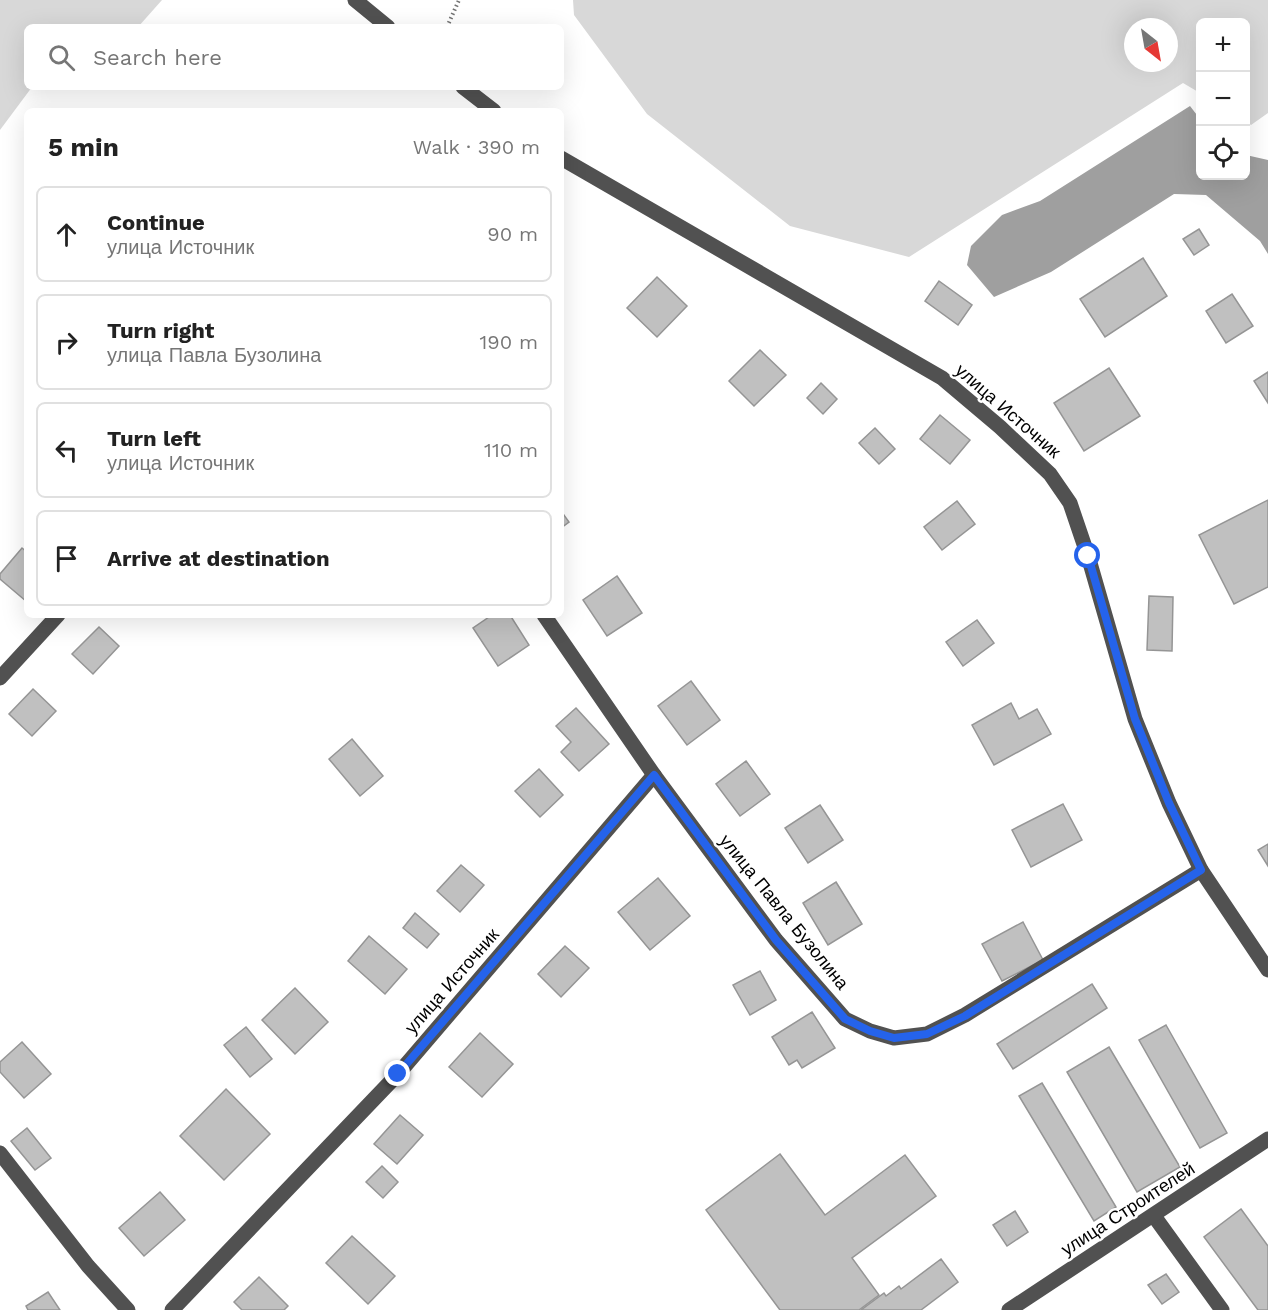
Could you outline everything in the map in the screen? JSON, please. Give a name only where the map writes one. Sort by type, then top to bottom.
[{"type":"street","points":[[355,0],[384,24]]},
{"type":"street","points":[[467,90],[485,108]]},
{"type":"street","name":"улица Источник","points":[[564,160],[942,378],[1000,427],[1050,474],[1070,503],[1088,556],[1135,719],[1169,803],[1201,870],[1268,970]]},
{"type":"street","points":[[0,678],[55,618]]},
{"type":"street","name":"улица Павла Бузолина","points":[[546,618],[654,775],[776,940],[845,1019],[870,1031],[894,1038],[927,1034],[965,1016],[1201,870]]},
{"type":"street","name":"улица Источник","points":[[172,1310],[398,1074],[654,775]]},
{"type":"street","name":"улица Строителей","points":[[1009,1310],[1268,1139]]},
{"type":"street","points":[[0,1153],[88,1266],[128,1310]]},
{"type":"street","points":[[1154,1216],[1222,1310]]},
{"type":"path","points":[[448,24],[459,0]]},
{"type":"shaded area","points":[[0,0],[162,0],[141,24],[24,24],[24,90],[30,90],[0,130]]},
{"type":"shaded area","points":[[573,0],[1268,0],[1268,113],[1250,124],[1250,18],[1196,18],[1196,91],[1183,83],[909,257],[790,226],[647,114],[574,15]]},
{"type":"shaded area","points":[[1190,106],[1196,114],[1196,180],[1250,180],[1250,156],[1268,160],[1268,254],[1260,241],[1206,195],[1174,194],[1051,272],[994,297],[967,265],[971,246],[1002,215],[1040,201]]},
{"type":"building","points":[[1199,229],[1209,245],[1194,255],[1183,239]]},
{"type":"building","points":[[1143,258],[1167,296],[1105,337],[1080,299]]},
{"type":"building","points":[[657,277],[687,306],[657,337],[627,308]]},
{"type":"building","points":[[939,281],[972,305],[958,325],[925,301]]},
{"type":"building","points":[[1232,294],[1253,326],[1226,343],[1206,311]]},
{"type":"building","points":[[760,350],[786,375],[754,406],[729,381]]},
{"type":"building","points":[[1109,368],[1140,416],[1084,451],[1054,403]]},
{"type":"building","points":[[1268,372],[1268,403],[1254,381]]},
{"type":"building","points":[[821,383],[837,399],[823,414],[807,398]]},
{"type":"building","points":[[940,415],[970,440],[950,464],[920,439]]},
{"type":"building","points":[[875,428],[895,449],[879,464],[859,443]]},
{"type":"building","points":[[1268,500],[1268,587],[1234,604],[1199,535]]},
{"type":"building","points":[[957,501],[975,524],[942,550],[924,527]]},
{"type":"building","points":[[564,515],[569,522],[564,526]]},
{"type":"building","points":[[22,548],[24,550],[24,599],[0,579],[0,574]]},
{"type":"building","points":[[617,576],[642,613],[607,636],[583,600]]},
{"type":"building","points":[[1149,596],[1173,597],[1172,651],[1147,650]]},
{"type":"building","points":[[488,618],[512,618],[529,645],[498,666],[473,628]]},
{"type":"building","points":[[977,620],[994,643],[963,666],[946,642]]},
{"type":"building","points":[[99,627],[119,646],[93,674],[72,654]]},
{"type":"building","points":[[691,681],[720,720],[687,745],[658,706]]},
{"type":"building","points":[[33,689],[56,711],[32,736],[9,714]]},
{"type":"building","points":[[1011,703],[1019,719],[1037,709],[1051,734],[994,765],[972,725]]},
{"type":"building","points":[[576,708],[609,744],[579,771],[561,752],[571,742],[556,726]]},
{"type":"building","points":[[352,739],[383,776],[360,796],[329,759]]},
{"type":"building","points":[[746,761],[770,794],[740,816],[716,784]]},
{"type":"building","points":[[539,769],[563,795],[540,817],[515,791]]},
{"type":"building","points":[[1063,804],[1082,840],[1031,867],[1012,830]]},
{"type":"building","points":[[820,805],[843,840],[808,863],[785,828]]},
{"type":"building","points":[[1268,844],[1268,866],[1258,850]]},
{"type":"building","points":[[461,865],[484,885],[460,912],[437,891]]},
{"type":"building","points":[[658,878],[690,916],[650,950],[618,912]]},
{"type":"building","points":[[836,882],[862,924],[828,945],[803,903]]},
{"type":"building","points":[[415,913],[439,934],[427,948],[403,928]]},
{"type":"building","points":[[1023,922],[1043,960],[1002,981],[982,944]]},
{"type":"building","points":[[369,936],[407,969],[385,994],[348,961]]},
{"type":"building","points":[[565,946],[589,968],[561,997],[538,974]]},
{"type":"building","points":[[760,971],[776,1000],[750,1015],[733,985]]},
{"type":"building","points":[[1092,984],[1107,1008],[1013,1069],[997,1044]]},
{"type":"building","points":[[295,988],[328,1022],[295,1054],[262,1020]]},
{"type":"building","points":[[812,1012],[835,1048],[802,1068],[797,1060],[789,1065],[772,1037]]},
{"type":"building","points":[[1166,1025],[1227,1133],[1200,1148],[1139,1040]]},
{"type":"building","points":[[246,1027],[272,1059],[250,1077],[224,1045]]},
{"type":"building","points":[[480,1033],[513,1064],[482,1097],[449,1067]]},
{"type":"building","points":[[22,1042],[51,1074],[24,1098],[0,1072],[0,1062]]},
{"type":"building","points":[[1109,1047],[1180,1167],[1137,1192],[1067,1072]]},
{"type":"building","points":[[1042,1083],[1116,1207],[1094,1221],[1019,1096]]},
{"type":"building","points":[[226,1089],[270,1134],[224,1180],[180,1136]]},
{"type":"building","points":[[400,1115],[423,1135],[397,1164],[374,1144]]},
{"type":"building","points":[[27,1128],[51,1158],[35,1170],[11,1141]]},
{"type":"building","points":[[780,1154],[825,1215],[905,1155],[936,1196],[852,1258],[879,1295],[859,1310],[780,1310],[706,1210]]},
{"type":"building","points":[[382,1166],[398,1182],[383,1198],[366,1182]]},
{"type":"building","points":[[160,1192],[185,1220],[144,1256],[119,1228]]},
{"type":"building","points":[[1241,1209],[1268,1246],[1268,1310],[1258,1310],[1204,1237]]},
{"type":"building","points":[[1015,1211],[1028,1232],[1007,1246],[993,1225]]},
{"type":"building","points":[[352,1236],[395,1276],[368,1304],[326,1263]]},
{"type":"building","points":[[941,1259],[958,1282],[921,1310],[861,1310],[884,1293],[886,1296],[899,1286],[901,1289]]},
{"type":"building","points":[[1166,1274],[1179,1292],[1162,1304],[1148,1285]]},
{"type":"building","points":[[259,1277],[288,1306],[284,1310],[242,1310],[234,1302]]},
{"type":"building","points":[[48,1292],[60,1310],[28,1310],[26,1306]]},
{"type":"route","points":[[398,1074],[654,775],[776,940],[845,1019],[870,1031],[894,1038],[927,1034],[965,1016],[1201,870],[1169,803],[1135,719],[1088,556]]}]
